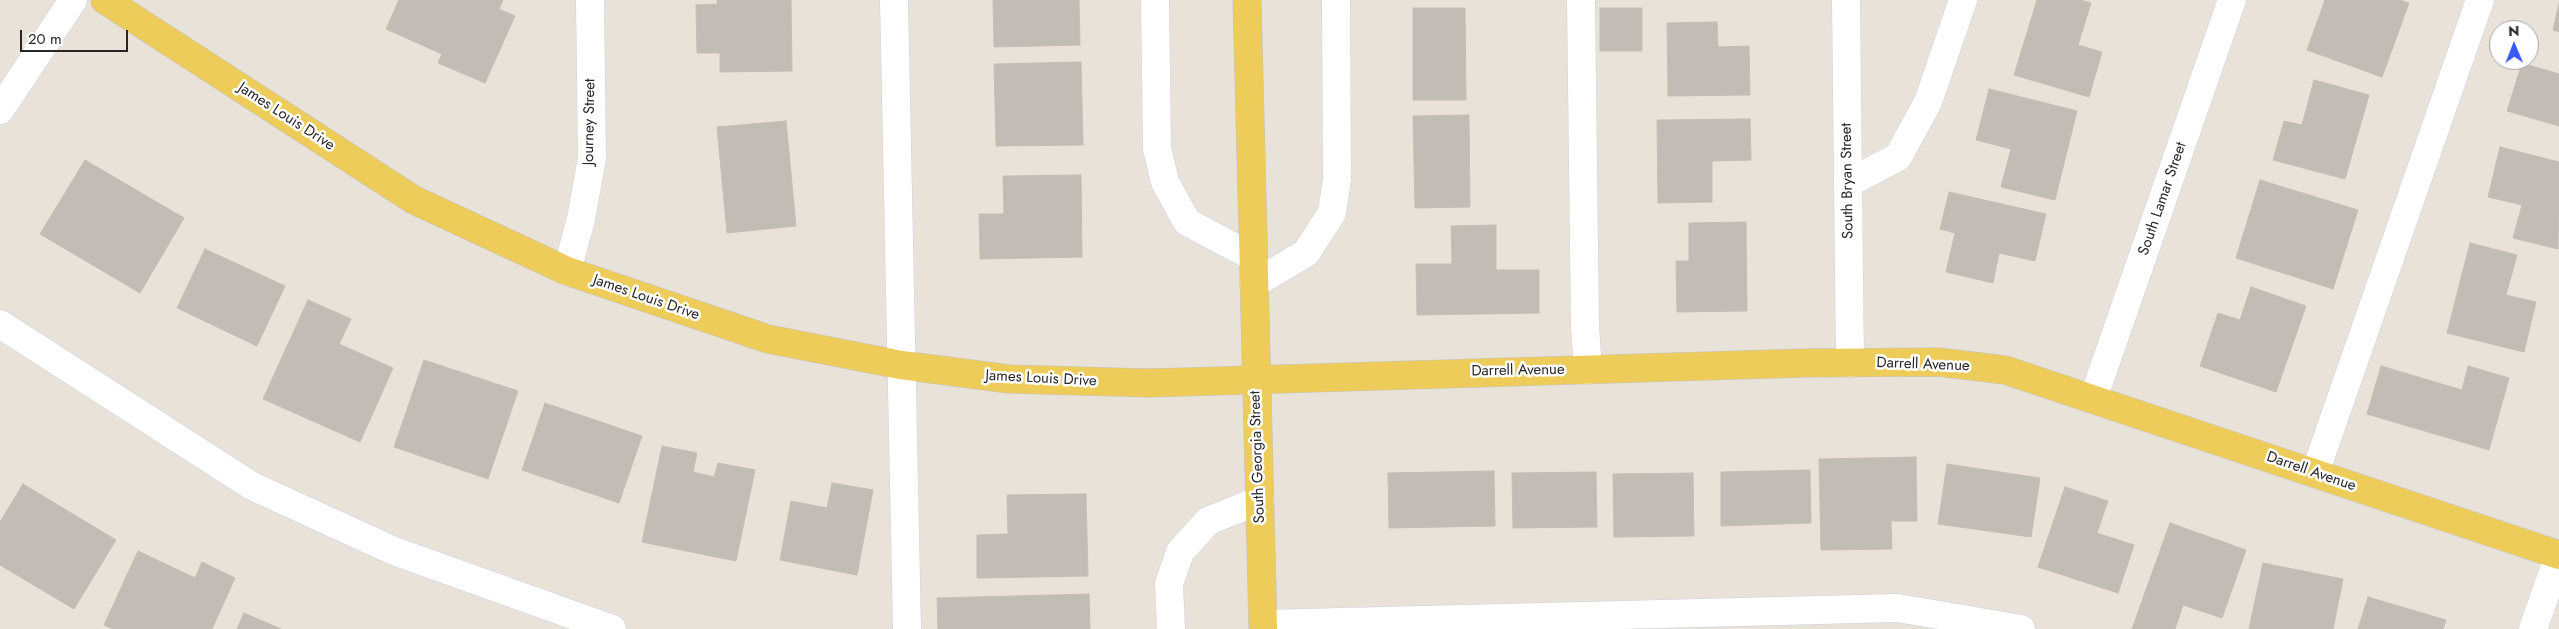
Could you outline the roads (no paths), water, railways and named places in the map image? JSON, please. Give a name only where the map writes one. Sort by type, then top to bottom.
[{"type":"main road","name":"James Louis Drive","points":[[105,0],[414,200],[567,271],[768,339],[901,365],[1009,379],[1150,383],[1256,379]]},
{"type":"main road","name":"South Georgia Street","points":[[1247,0],[1263,627]]},
{"type":"main road","name":"Darrell Avenue","points":[[1256,379],[1850,363],[1938,362],[2005,370],[2559,555]]},
{"type":"street","points":[[0,110],[73,0]]},
{"type":"street","name":"Journey Street","points":[[567,271],[581,219],[592,158],[590,0]]},
{"type":"street","points":[[894,0],[907,629]]},
{"type":"street","points":[[1155,0],[1157,148],[1165,182],[1187,222],[1253,258]]},
{"type":"street","points":[[1254,284],[1306,253],[1332,212],[1337,179],[1336,0]]},
{"type":"street","points":[[1581,0],[1585,327],[1588,370]]},
{"type":"street","name":"South Bryan Street","points":[[1846,0],[1850,363]]},
{"type":"street","points":[[1848,183],[1898,157],[1928,102],[1963,0]]},
{"type":"street","name":"South Lamar Street","points":[[2093,398],[2232,0]]},
{"type":"street","points":[[2315,473],[2480,0]]},
{"type":"street","points":[[0,324],[252,486],[394,551],[612,629]]},
{"type":"street","points":[[1170,629],[1169,584],[1180,552],[1208,521],[1260,500]]},
{"type":"street","points":[[2533,629],[2559,555]]},
{"type":"street","points":[[1263,627],[1898,608],[2021,629]]}]
